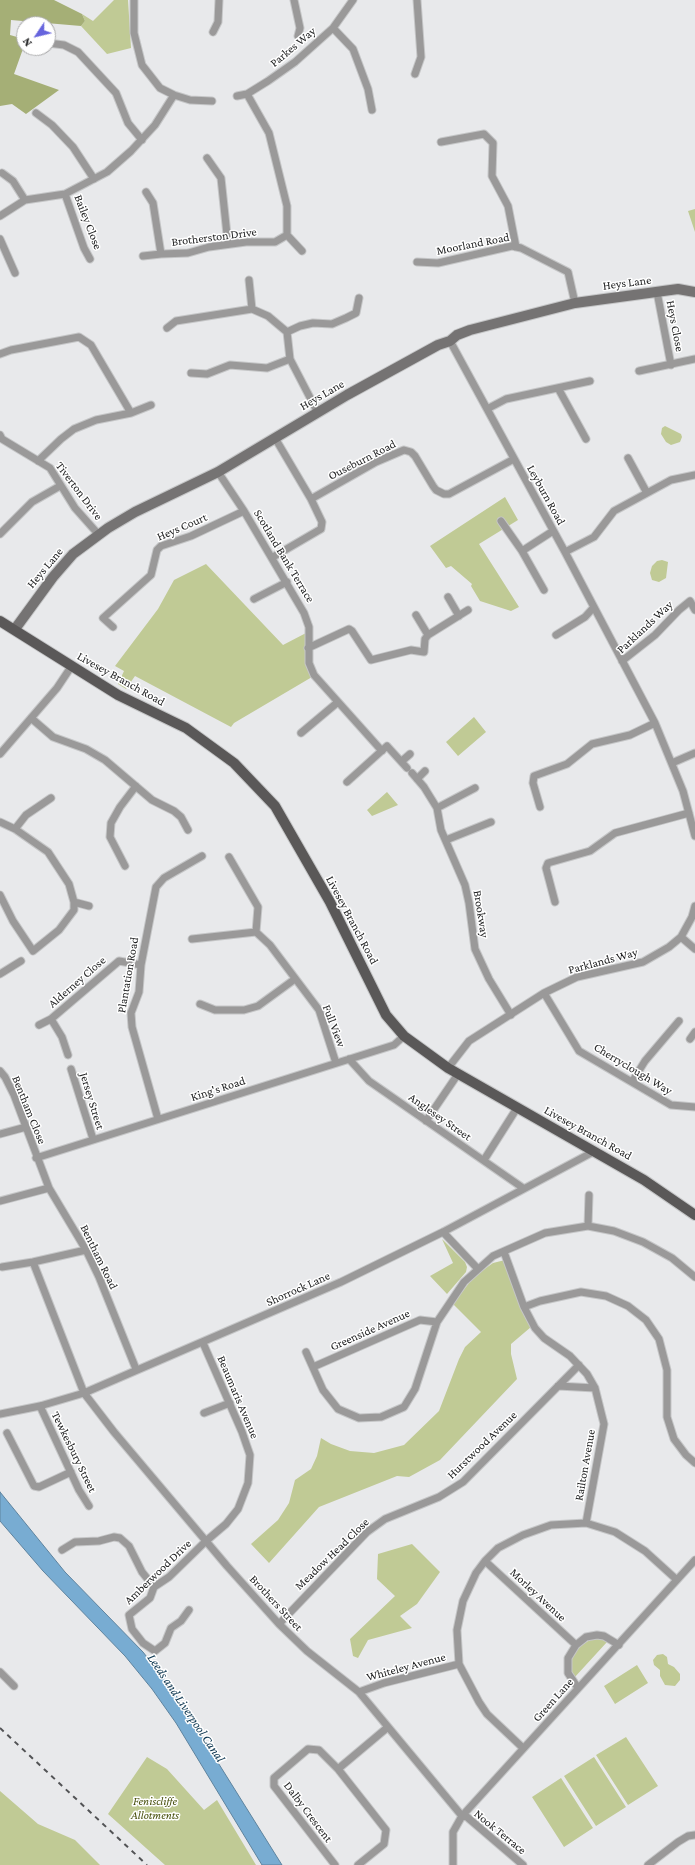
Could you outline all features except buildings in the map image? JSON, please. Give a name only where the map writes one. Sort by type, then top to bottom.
[{"type":"main road","name":"Livesey Branch Road","points":[[0,622],[118,695],[186,728],[234,763],[271,801],[330,902],[386,1015],[404,1036],[448,1068],[592,1152],[644,1180],[695,1215]]},
{"type":"street","points":[[134,0],[134,33],[142,65],[160,88],[174,95],[190,100],[212,101]]},
{"type":"street","points":[[213,32],[218,22],[219,0]]},
{"type":"street","points":[[294,0],[300,28],[298,36]]},
{"type":"street","name":"Parkes Way","points":[[237,96],[247,94],[268,82],[295,62],[333,28],[353,0]]},
{"type":"street","points":[[415,74],[421,57],[418,0]]},
{"type":"street","points":[[333,28],[353,49],[368,89],[372,110]]},
{"type":"street","points":[[56,44],[64,45],[78,52],[116,92],[128,123],[142,140]]},
{"type":"street","points":[[247,94],[269,133],[287,206],[287,235],[302,251]]},
{"type":"street","points":[[0,216],[25,200],[65,194],[107,172],[142,140],[155,125],[174,95]]},
{"type":"street","points":[[36,113],[52,124],[73,147],[94,179]]},
{"type":"street","points":[[441,142],[484,134],[494,142],[492,176],[508,206],[516,247]]},
{"type":"street","points":[[207,158],[221,178],[228,244]]},
{"type":"street","points":[[2,173],[13,181],[25,200]]},
{"type":"street","points":[[146,192],[153,203],[161,254]]},
{"type":"street","name":"Bailey Close","points":[[65,194],[84,248],[90,259]]},
{"type":"street","name":"Brotherston Drive","points":[[143,256],[188,253],[209,247],[246,242],[275,242],[287,235]]},
{"type":"street","points":[[0,239],[15,273]]},
{"type":"street","name":"Moorland Road","points":[[417,262],[438,263],[512,246],[516,247],[568,272],[575,303]]},
{"type":"street","points":[[249,280],[252,309]]},
{"type":"street","name":"Heys Lane","points":[[14,630],[52,577],[74,554],[99,535],[133,514],[218,472],[438,344],[450,341],[457,335],[470,330],[575,303],[678,289],[695,292]]},
{"type":"street","name":"Heys Close","points":[[657,292],[671,364]]},
{"type":"street","points":[[287,332],[300,326],[313,323],[332,324],[346,318],[356,313],[360,298]]},
{"type":"street","points":[[167,328],[176,321],[252,309],[268,316],[287,332],[290,360],[318,413]]},
{"type":"street","points":[[0,354],[11,350],[80,337],[90,345],[131,413]]},
{"type":"street","name":"Leyburn Road","points":[[450,341],[565,552],[622,661]]},
{"type":"street","name":"Heys Close","points":[[639,371],[695,359]]},
{"type":"street","points":[[191,373],[207,374],[230,364],[267,368],[290,360]]},
{"type":"street","points":[[487,409],[506,399],[590,381]]},
{"type":"street","points":[[558,388],[586,439]]},
{"type":"street","points":[[38,461],[74,429],[96,420],[131,413],[150,405]]},
{"type":"street","name":"Tiverton Drive","points":[[0,435],[2,439],[50,468],[75,508],[99,535]]},
{"type":"street","points":[[273,557],[321,528],[322,522],[311,499],[275,438]]},
{"type":"street","name":"Ouseburn Road","points":[[311,499],[376,462],[404,450],[411,452],[415,456],[433,486],[444,494],[449,494],[514,459]]},
{"type":"street","points":[[628,458],[647,493]]},
{"type":"street","name":"Scotland Bank Terrace","points":[[218,472],[273,557],[304,613],[309,627],[309,663],[314,675],[382,751]]},
{"type":"street","points":[[565,552],[594,537],[614,511],[672,480],[695,475]]},
{"type":"street","points":[[0,534],[32,502],[60,486]]},
{"type":"street","name":"Heys Court","points":[[113,627],[103,618],[151,575],[157,550],[161,546],[191,536],[244,511]]},
{"type":"street","points":[[501,521],[522,551],[544,590]]},
{"type":"street","points":[[522,551],[553,531]]},
{"type":"street","points":[[254,599],[287,582]]},
{"type":"street","points":[[448,597],[459,616]]},
{"type":"street","name":"Parklands Way","points":[[695,610],[690,601],[679,610],[656,635],[622,661],[655,723],[672,763],[695,836]]},
{"type":"street","points":[[556,635],[585,617],[594,608]]},
{"type":"street","points":[[308,648],[349,629],[352,631],[371,660],[412,650],[424,652],[425,639],[428,636],[468,610]]},
{"type":"street","points":[[416,615],[428,636]]},
{"type":"street","points":[[0,754],[57,688],[71,667]]},
{"type":"street","points":[[301,733],[338,702]]},
{"type":"street","points":[[31,718],[53,738],[86,749],[104,760],[152,800],[178,814],[188,830]]},
{"type":"street","points":[[540,807],[533,783],[534,776],[567,764],[592,744],[630,735],[655,723]]},
{"type":"street","name":"Brookway","points":[[382,751],[389,746],[412,773],[436,808],[440,827],[465,885],[477,954],[489,979],[511,1015]]},
{"type":"street","points":[[347,782],[382,751]]},
{"type":"street","points":[[672,763],[695,753]]},
{"type":"street","points":[[402,761],[410,754]]},
{"type":"street","points":[[412,773],[425,771]]},
{"type":"street","points":[[125,866],[110,837],[111,823],[120,807],[136,786]]},
{"type":"street","points":[[436,808],[475,788]]},
{"type":"street","points":[[15,829],[26,815],[51,798]]},
{"type":"street","points":[[555,902],[546,868],[548,863],[590,851],[615,833],[689,813]]},
{"type":"street","points":[[0,822],[15,829],[48,852],[69,884],[74,902],[74,910],[58,930],[30,953],[0,895]]},
{"type":"street","points":[[446,840],[491,822]]},
{"type":"street","name":"Plantation Road","points":[[158,1119],[132,1027],[132,1013],[139,992],[141,965],[156,886],[164,878],[202,856]]},
{"type":"street","points":[[192,939],[256,932],[258,907],[229,857]]},
{"type":"street","points":[[74,902],[89,906]]},
{"type":"street","name":"Parklands Way","points":[[448,1068],[469,1040],[544,993],[577,977],[643,962],[669,947],[681,937],[692,917],[695,906]]},
{"type":"street","name":"Full View","points":[[256,932],[270,945],[318,1010],[336,1063]]},
{"type":"street","points":[[681,937],[695,949]]},
{"type":"street","points":[[0,974],[21,960]]},
{"type":"street","name":"Alderney Close","points":[[39,1025],[51,1019],[119,961],[141,965]]},
{"type":"street","points":[[200,1004],[215,1010],[244,1010],[258,1006],[295,979]]},
{"type":"street","name":"Cherryclough Way","points":[[544,993],[579,1051],[671,1105],[695,1107]]},
{"type":"street","name":"Alderney Close","points":[[51,1019],[62,1037],[68,1055]]},
{"type":"street","points":[[632,1082],[645,1061],[679,1021]]},
{"type":"street","points":[[690,1039],[695,1032]]},
{"type":"street","name":"King's Road","points":[[36,1158],[349,1059],[394,1044],[404,1036]]},
{"type":"street","name":"Anglesey Street","points":[[349,1059],[369,1081],[523,1188]]},
{"type":"street","name":"Jersey Street","points":[[71,1069],[93,1139]]},
{"type":"street","name":"Bentham Close","points":[[0,1071],[6,1077],[26,1127],[36,1158]]},
{"type":"street","points":[[426,1120],[458,1074]]},
{"type":"street","points":[[484,1160],[516,1108]]},
{"type":"street","points":[[0,1134],[26,1127]]},
{"type":"street","name":"Shorrock Lane","points":[[0,1414],[40,1406],[84,1393],[136,1369],[203,1343],[341,1282],[443,1232],[592,1152]]},
{"type":"street","name":"Bentham Road","points":[[36,1158],[49,1188],[86,1250],[136,1369]]},
{"type":"street","points":[[0,1201],[49,1188]]},
{"type":"street","points":[[588,1226],[589,1194]]},
{"type":"street","points":[[306,1352],[323,1390],[338,1408],[359,1418],[381,1417],[404,1407],[415,1389],[437,1322],[464,1282],[493,1256],[545,1233],[588,1226],[614,1231],[643,1242],[672,1258],[695,1278]]},
{"type":"street","points":[[443,1232],[478,1269]]},
{"type":"street","points":[[2,1267],[33,1262],[86,1250]]},
{"type":"street","name":"Railton Avenue","points":[[504,1252],[524,1307],[531,1321],[544,1338],[570,1356],[579,1365],[587,1374],[595,1388],[604,1424],[586,1523]]},
{"type":"street","name":"Brothers Street","points":[[33,1262],[84,1393],[114,1432],[278,1624],[307,1651],[359,1692],[462,1816]]},
{"type":"street","points":[[524,1307],[540,1301],[581,1292],[606,1296],[628,1306],[646,1320],[659,1339],[667,1370],[667,1417],[674,1439],[686,1455],[695,1463]]},
{"type":"street","name":"Greenside Avenue","points":[[313,1367],[420,1320],[437,1322]]},
{"type":"street","name":"Beaumaris Avenue","points":[[203,1343],[230,1403],[250,1455],[248,1484],[238,1509],[226,1524],[206,1541]]},
{"type":"street","name":"Hurstwood Avenue","points":[[385,1520],[439,1497],[463,1482],[579,1365]]},
{"type":"street","points":[[558,1386],[595,1388]]},
{"type":"street","points":[[204,1413],[230,1403]]},
{"type":"street","name":"Tewkesbury Street","points":[[40,1406],[71,1472],[89,1506]]},
{"type":"street","points":[[7,1432],[34,1486],[39,1487],[71,1472]]},
{"type":"street","name":"Meadow Head Close","points":[[278,1624],[367,1532],[385,1520]]},
{"type":"street","points":[[523,1748],[487,1714],[459,1664],[457,1630],[464,1601],[476,1573],[485,1561],[498,1548],[523,1535],[551,1525],[586,1523],[615,1532],[633,1543],[645,1551],[677,1580]]},
{"type":"street","points":[[62,1550],[76,1542],[99,1541],[114,1537],[120,1538],[129,1546],[142,1572],[154,1587]]},
{"type":"street","name":"Amberwood Drive","points":[[190,1610],[181,1621],[171,1628],[165,1643],[155,1651],[143,1643],[132,1629],[129,1615],[150,1598],[154,1587],[169,1577],[206,1541]]},
{"type":"street","name":"Green Lane","points":[[453,1865],[453,1832],[462,1816],[695,1560]]},
{"type":"street","name":"Morley Avenue","points":[[485,1561],[576,1645]]},
{"type":"street","points":[[578,1688],[568,1673],[568,1658],[576,1645],[586,1637],[597,1635],[604,1636],[619,1645]]},
{"type":"street","name":"Whiteley Avenue","points":[[359,1692],[384,1683],[459,1664]]},
{"type":"street","points":[[0,1672],[14,1686]]},
{"type":"street","points":[[338,1769],[388,1727]]},
{"type":"street","name":"Dalby Crescent","points":[[335,1865],[274,1786],[274,1778],[308,1749],[319,1750],[338,1769],[386,1830],[384,1844],[358,1865]]},
{"type":"street","name":"Nook Terrace","points":[[462,1816],[467,1817],[523,1865]]},
{"type":"street","points":[[648,1865],[678,1842],[688,1836],[695,1835]]},
{"type":"green space","points":[[0,0],[54,0],[82,14],[85,21],[81,26],[56,24],[56,16],[16,16],[16,20],[11,20],[10,35],[16,37],[16,56],[20,56],[14,74],[59,90],[26,114],[12,104],[0,106]]},
{"type":"green space","points":[[114,0],[128,0],[131,48],[107,54],[81,26],[85,21],[82,14],[93,21]]},
{"type":"green space","points":[[695,209],[695,232],[688,211]]},
{"type":"green space","points":[[665,426],[681,434],[682,437],[680,442],[671,445],[666,442],[661,434],[662,428]]},
{"type":"green space","points":[[505,497],[518,520],[479,544],[519,607],[511,611],[480,601],[471,586],[472,584],[451,566],[446,568],[430,546]]},
{"type":"green space","points":[[662,560],[668,562],[666,578],[659,582],[652,580],[650,573],[652,566],[657,561]]},
{"type":"green space","points":[[206,564],[283,645],[306,633],[312,677],[234,723],[231,727],[135,676],[126,689],[118,684],[124,671],[115,666],[158,609],[174,580]]},
{"type":"green space","points":[[474,717],[486,732],[458,756],[446,742]]},
{"type":"green space","points":[[387,792],[398,805],[372,816],[367,810]]},
{"type":"green space","points":[[442,1239],[465,1262],[467,1267],[466,1272],[447,1294],[430,1276],[453,1263]]},
{"type":"green space","points":[[505,1260],[531,1327],[511,1344],[511,1354],[517,1379],[440,1460],[409,1477],[397,1476],[319,1507],[269,1563],[251,1544],[278,1520],[289,1503],[295,1480],[311,1469],[317,1456],[321,1438],[331,1444],[350,1451],[374,1453],[404,1445],[439,1411],[465,1347],[481,1332],[453,1304],[469,1283],[479,1273],[493,1263]]},
{"type":"green space","points":[[412,1544],[440,1572],[417,1604],[400,1616],[412,1628],[368,1640],[358,1658],[353,1656],[350,1639],[395,1596],[377,1579],[378,1554]]},
{"type":"green space","points":[[591,1639],[602,1639],[607,1642],[574,1678],[570,1670],[571,1658],[579,1647]]},
{"type":"green space","points":[[663,1654],[667,1657],[668,1664],[674,1667],[680,1674],[680,1680],[675,1686],[665,1685],[660,1676],[660,1670],[654,1665],[653,1660],[657,1655]]},
{"type":"green space","points":[[637,1665],[648,1683],[615,1704],[604,1686]]},
{"type":"green space","points":[[626,1737],[658,1786],[628,1805],[596,1755]]},
{"type":"green space","name":"Feniscliffe Allotments","points":[[147,1757],[167,1769],[204,1810],[217,1800],[256,1865],[165,1865],[108,1814]]},
{"type":"green space","points":[[594,1757],[626,1807],[596,1826],[564,1776]]},
{"type":"green space","points":[[561,1778],[593,1828],[564,1847],[532,1797]]},
{"type":"green space","points":[[0,1791],[38,1824],[75,1840],[100,1865],[0,1865]]},
{"type":"water","points":[[0,1492],[65,1572],[143,1652],[172,1689],[282,1865],[262,1865],[176,1723],[152,1689],[125,1656],[43,1571],[0,1521]]},
{"type":"railway","points":[[0,1728],[147,1865]]},
{"type":"water label","name":"Leeds and Liverpool Canal","points":[[186,1708]]}]
